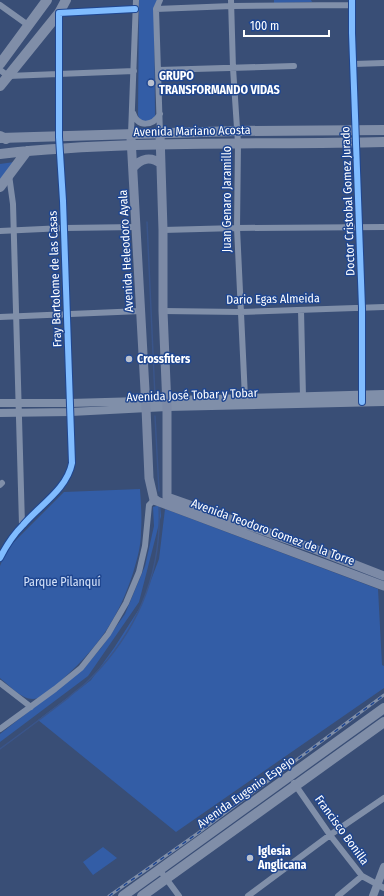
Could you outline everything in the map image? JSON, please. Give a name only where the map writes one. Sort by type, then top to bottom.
[{"type":"main road","points":[[0,64],[47,0]]},
{"type":"main road","points":[[0,86],[4,73],[59,13],[66,0]]},
{"type":"main road","name":"Avenida Mariano Acosta","points":[[0,154],[132,145],[160,139],[237,131],[384,130]]},
{"type":"main road","name":"Avenida Mariano Acosta","points":[[2,138],[131,134],[160,139],[238,142],[384,142]]},
{"type":"main road","name":"Avenida Heleodoro Ayala","points":[[131,134],[149,478],[154,500]]},
{"type":"main road","points":[[160,139],[163,230],[163,311],[167,403],[167,497]]},
{"type":"main road","points":[[0,187],[27,151]]},
{"type":"main road","points":[[133,168],[143,159],[149,158],[156,160],[161,164]]},
{"type":"main road","name":"Avenida Teodoro Gomez de la Torre","points":[[167,497],[308,558],[370,575],[384,576]]},
{"type":"main road","name":"Avenida Teodoro Gomez de la Torre","points":[[154,500],[246,530],[312,548],[370,575],[384,586]]},
{"type":"main road","points":[[308,558],[312,548]]},
{"type":"main road","name":"Avenida Eugenio Espejo","points":[[142,896],[293,781],[384,709]]},
{"type":"main road","name":"Avenida Eugenio Espejo","points":[[124,896],[159,870],[384,722]]},
{"type":"street","name":"Avenida Heleodoro Ayala","points":[[131,134],[136,0]]},
{"type":"street","points":[[160,0],[156,9],[160,139]]},
{"type":"street","points":[[156,9],[232,3],[352,3]]},
{"type":"street","name":"Juan Genaro Jaramillo","points":[[232,3],[233,68],[238,142],[238,228],[245,398]]},
{"type":"street","name":"Doctor Cristobal Gomez Jurado","points":[[352,3],[360,228],[362,398]]},
{"type":"street","points":[[0,5],[28,25]]},
{"type":"street","points":[[59,13],[135,9]]},
{"type":"street","name":"Fray Bartolome de las Casas","points":[[0,558],[2,550],[22,525],[63,484],[70,473],[72,463],[64,228],[59,137],[59,13]]},
{"type":"street","points":[[354,64],[384,63]]},
{"type":"street","points":[[159,70],[294,66]]},
{"type":"street","points":[[4,73],[58,74],[134,71]]},
{"type":"street","points":[[133,109],[134,116],[138,121],[144,124],[151,123],[156,120],[160,114]]},
{"type":"street","points":[[9,174],[13,204],[14,230],[22,525]]},
{"type":"street","points":[[0,231],[137,227]]},
{"type":"street","points":[[163,230],[384,227]]},
{"type":"street","name":"Dario Egas Almeida","points":[[163,311],[241,312],[384,307]]},
{"type":"street","points":[[301,310],[303,397]]},
{"type":"street","points":[[0,316],[141,311]]},
{"type":"street","name":"Avenida José Tobar y Tobar","points":[[167,403],[362,398],[384,394]]},
{"type":"street","name":"Avenida José Tobar y Tobar","points":[[0,413],[71,412],[167,403],[245,398],[362,398],[384,402]]},
{"type":"street","name":"Avenida José Tobar y Tobar","points":[[0,403],[146,405]]},
{"type":"street","points":[[0,730],[81,668],[108,634],[126,603],[139,572],[145,546],[149,505],[154,500],[167,497]]},
{"type":"street","points":[[0,683],[31,707]]},
{"type":"street","name":"Francisco Bonilla","points":[[293,781],[330,835],[362,876],[381,886]]},
{"type":"street","points":[[248,896],[330,835],[384,798]]},
{"type":"street","points":[[373,896],[381,886],[384,867]]},
{"type":"street","points":[[159,870],[179,896]]},
{"type":"street","points":[[338,896],[362,876]]},
{"type":"green space","points":[[139,0],[158,0],[154,7],[155,116],[152,122],[140,120],[138,115]]},
{"type":"green space","points":[[274,0],[311,0],[312,2],[274,3]]},
{"type":"green space","points":[[14,162],[0,183],[0,164]]},
{"type":"green space","name":"Parque Pilanquí","points":[[140,489],[141,527],[138,553],[127,589],[114,617],[98,642],[88,654],[50,691],[42,697],[33,699],[24,697],[0,678],[0,566],[5,554],[11,545],[64,492]]},
{"type":"green space","points":[[160,505],[161,516],[139,602],[88,676],[0,742],[0,734],[83,669],[101,648],[125,614],[145,566],[154,526],[153,507]]},
{"type":"green space","points":[[165,509],[378,589],[382,665],[384,666],[384,688],[176,832],[38,720],[91,680],[141,606],[159,559]]},
{"type":"green space","points":[[103,847],[117,858],[93,875],[83,862]]},
{"type":"waterway","points":[[147,222],[155,397]]},
{"type":"waterway","points":[[155,416],[159,491]]},
{"type":"waterway","points":[[0,749],[85,684],[107,660],[121,641],[134,621],[151,577],[159,531],[159,506]]},
{"type":"railway","points":[[109,896],[198,833],[384,695]]},
{"type":"cycle path","points":[[352,0],[362,308],[362,402]]},
{"type":"cycle path","points":[[0,558],[16,532],[59,489],[65,481],[72,463],[63,201],[59,137],[59,13],[135,9]]},
{"type":"place","name":"GRUPO TRANSFORMANDO VIDAS","points":[[151,83]]},
{"type":"place","name":"Crossfiters","points":[[129,359]]},
{"type":"place","name":"Iglesia Anglicana","points":[[250,858]]}]
